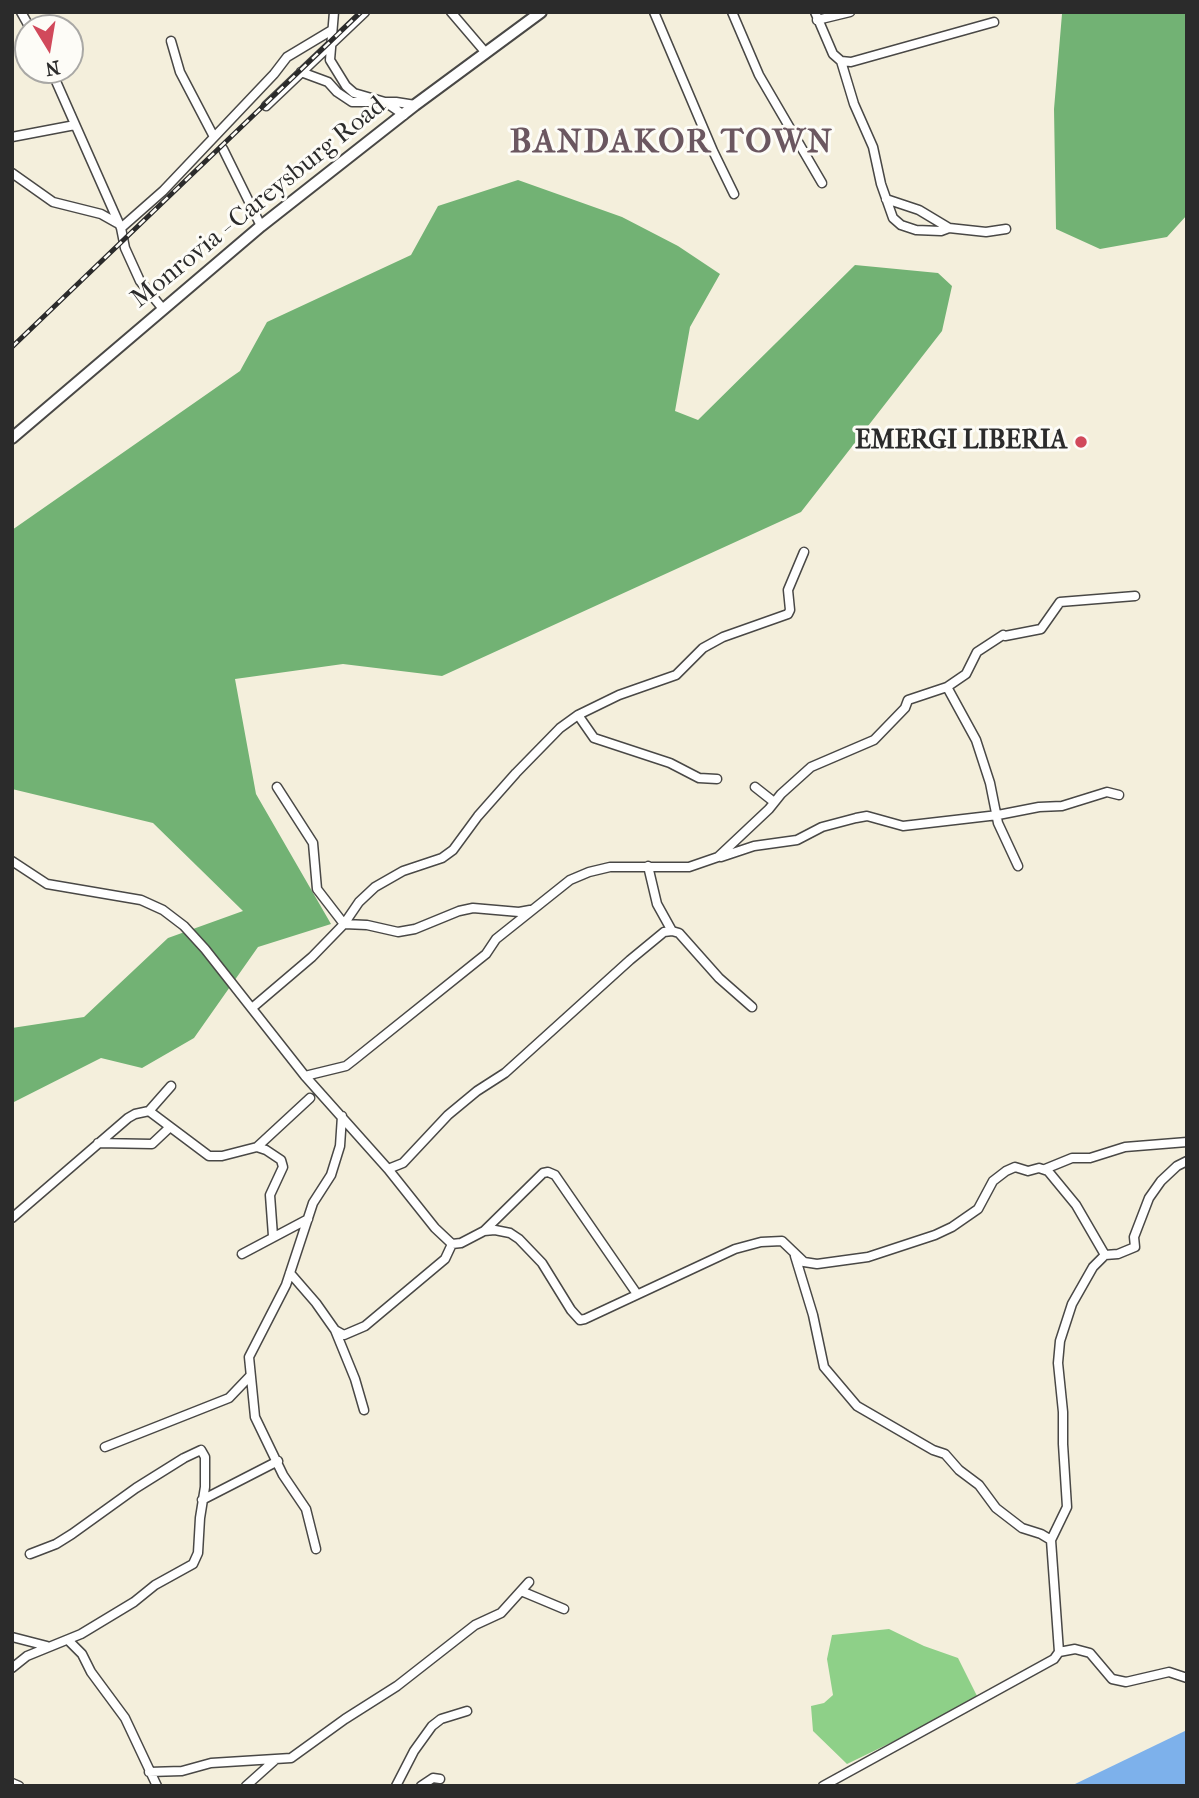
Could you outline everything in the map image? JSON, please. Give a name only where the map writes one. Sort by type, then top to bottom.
[{"type":"main road","name":"Monrovia - Careysburg Road","points":[[12,438],[261,226],[415,105],[541,12]]},
{"type":"street","points":[[334,12],[330,60],[349,90],[385,102],[404,115]]},
{"type":"street","points":[[265,106],[365,12]]},
{"type":"street","points":[[451,12],[486,53]]},
{"type":"street","points":[[654,12],[712,151],[734,194]]},
{"type":"street","points":[[732,12],[759,75],[822,183]]},
{"type":"street","points":[[850,12],[816,16],[829,47],[841,61],[854,104],[873,147],[893,218],[901,225],[916,230],[949,228],[986,232],[1006,229]]},
{"type":"street","points":[[841,61],[874,58],[994,22]]},
{"type":"street","points":[[121,228],[163,191],[287,57],[332,30]]},
{"type":"street","points":[[171,41],[180,72],[214,137]]},
{"type":"street","points":[[301,72],[320,78],[352,102],[415,105]]},
{"type":"street","points":[[57,84],[121,228],[125,248],[136,273],[163,309]]},
{"type":"street","points":[[12,137],[75,125]]},
{"type":"street","points":[[223,149],[261,226]]},
{"type":"street","points":[[12,173],[53,202],[109,217],[121,228]]},
{"type":"street","points":[[886,199],[919,210],[949,228]]},
{"type":"street","points":[[251,1008],[312,957],[375,887],[403,871],[442,858],[453,850],[478,816],[560,728],[578,715],[619,695],[676,675],[703,648],[723,637],[788,614],[788,590],[804,552]]},
{"type":"street","points":[[718,858],[811,767],[874,740],[905,708],[908,700],[947,687],[965,674],[977,652],[1004,636],[1041,629],[1060,602],[1135,596]]},
{"type":"street","points":[[947,687],[976,740],[998,823],[1018,866]]},
{"type":"street","points":[[578,715],[594,738],[670,763],[699,779],[717,779]]},
{"type":"street","points":[[277,787],[313,844],[316,857],[314,881],[317,889],[344,924],[367,925],[398,932],[415,929],[473,908],[522,915]]},
{"type":"street","points":[[755,787],[774,802]]},
{"type":"street","points":[[305,1076],[346,1066],[486,954],[496,939],[522,915],[533,910],[570,880],[589,872],[610,867],[689,867],[754,846],[797,840],[822,827],[867,816],[903,825],[1072,804],[1107,792],[1119,794]]},
{"type":"street","points":[[12,860],[47,884],[141,900],[163,910],[184,926],[305,1076],[388,1169],[435,1228],[452,1244]]},
{"type":"street","points":[[648,866],[657,904],[672,931]]},
{"type":"street","points":[[388,1169],[402,1163],[448,1115],[477,1091],[505,1073],[664,932],[679,933],[719,978],[752,1007]]},
{"type":"street","points":[[12,1218],[135,1114],[149,1111],[171,1086]]},
{"type":"street","points":[[149,1111],[209,1156],[222,1156],[257,1147],[310,1098]]},
{"type":"street","points":[[316,1549],[306,1509],[290,1488],[255,1417],[249,1357],[277,1304],[313,1203],[333,1167],[340,1146],[342,1116]]},
{"type":"street","points":[[98,1143],[152,1144],[169,1128]]},
{"type":"street","points":[[795,1256],[810,1264],[843,1261],[868,1257],[935,1235],[978,1209],[987,1190],[1006,1171],[1015,1167],[1028,1171],[1045,1169],[1072,1158],[1090,1158],[1125,1147],[1187,1142]]},
{"type":"street","points":[[257,1147],[281,1160],[284,1167],[270,1195],[273,1236]]},
{"type":"street","points":[[823,1786],[1054,1659],[1059,1652],[1051,1540],[1067,1507],[1063,1412],[1057,1352],[1072,1304],[1093,1267],[1105,1255],[1118,1254],[1135,1247],[1134,1237],[1149,1198],[1161,1181],[1177,1166],[1187,1161]]},
{"type":"street","points":[[1045,1169],[1076,1205],[1105,1255]]},
{"type":"street","points":[[484,1231],[543,1172],[548,1171],[555,1174],[637,1294]]},
{"type":"street","points":[[242,1254],[308,1219]]},
{"type":"street","points":[[452,1244],[484,1231],[503,1231],[519,1239],[542,1263],[580,1320],[735,1249],[769,1240],[782,1241],[792,1248],[795,1256],[813,1315],[824,1367],[857,1406],[933,1450],[945,1454],[979,1485],[996,1508],[1022,1528],[1051,1540]]},
{"type":"street","points":[[335,1330],[344,1335],[365,1326],[445,1259],[452,1244]]},
{"type":"street","points":[[290,1273],[335,1330],[364,1410]]},
{"type":"street","points":[[105,1447],[229,1398],[250,1376]]},
{"type":"street","points":[[12,1668],[47,1646],[69,1641],[134,1602],[155,1584],[192,1564],[198,1553],[205,1466],[205,1457],[201,1450],[136,1488],[72,1534],[30,1554]]},
{"type":"street","points":[[202,1500],[278,1461]]},
{"type":"street","points":[[149,1772],[182,1771],[211,1763],[286,1760],[295,1756],[345,1719],[397,1686],[475,1625],[501,1613],[529,1583]]},
{"type":"street","points":[[521,1591],[564,1608]]},
{"type":"street","points":[[12,1637],[47,1646]]},
{"type":"street","points":[[69,1641],[82,1654],[91,1672],[125,1717],[157,1786]]},
{"type":"street","points":[[1059,1652],[1075,1649],[1090,1653],[1112,1679],[1126,1682],[1169,1672],[1187,1678]]},
{"type":"street","points":[[396,1786],[414,1751],[432,1726],[441,1719],[467,1711]]},
{"type":"street","points":[[246,1786],[275,1760]]},
{"type":"street","points":[[421,1786],[433,1778],[440,1779]]},
{"type":"street","points":[[12,1783],[19,1786]]},
{"type":"green space","points":[[1064,12],[1187,12],[1187,215],[1167,237],[1100,249],[1056,229],[1054,109]]},
{"type":"green space","points":[[518,180],[622,217],[678,246],[720,274],[690,327],[675,411],[698,420],[855,265],[938,273],[952,286],[942,331],[801,512],[442,676],[343,664],[235,679],[256,794],[331,924],[258,947],[194,1038],[142,1068],[101,1058],[12,1103],[12,1028],[84,1017],[168,938],[243,911],[153,823],[12,789],[12,530],[240,371],[267,322],[411,255],[438,206]]},
{"type":"green space","points":[[889,1629],[924,1646],[958,1658],[979,1700],[847,1764],[813,1731],[811,1706],[824,1703],[833,1695],[827,1659],[832,1635]]},
{"type":"water","points":[[1187,1730],[1187,1786],[1072,1786],[1075,1784]]},
{"type":"railway","points":[[12,347],[361,12]]},
{"type":"place","name":"EMERGI LIBERIA","points":[[1081,442]]},
{"type":"district","name":"BANDAKOR TOWN","points":[[672,144]]}]
